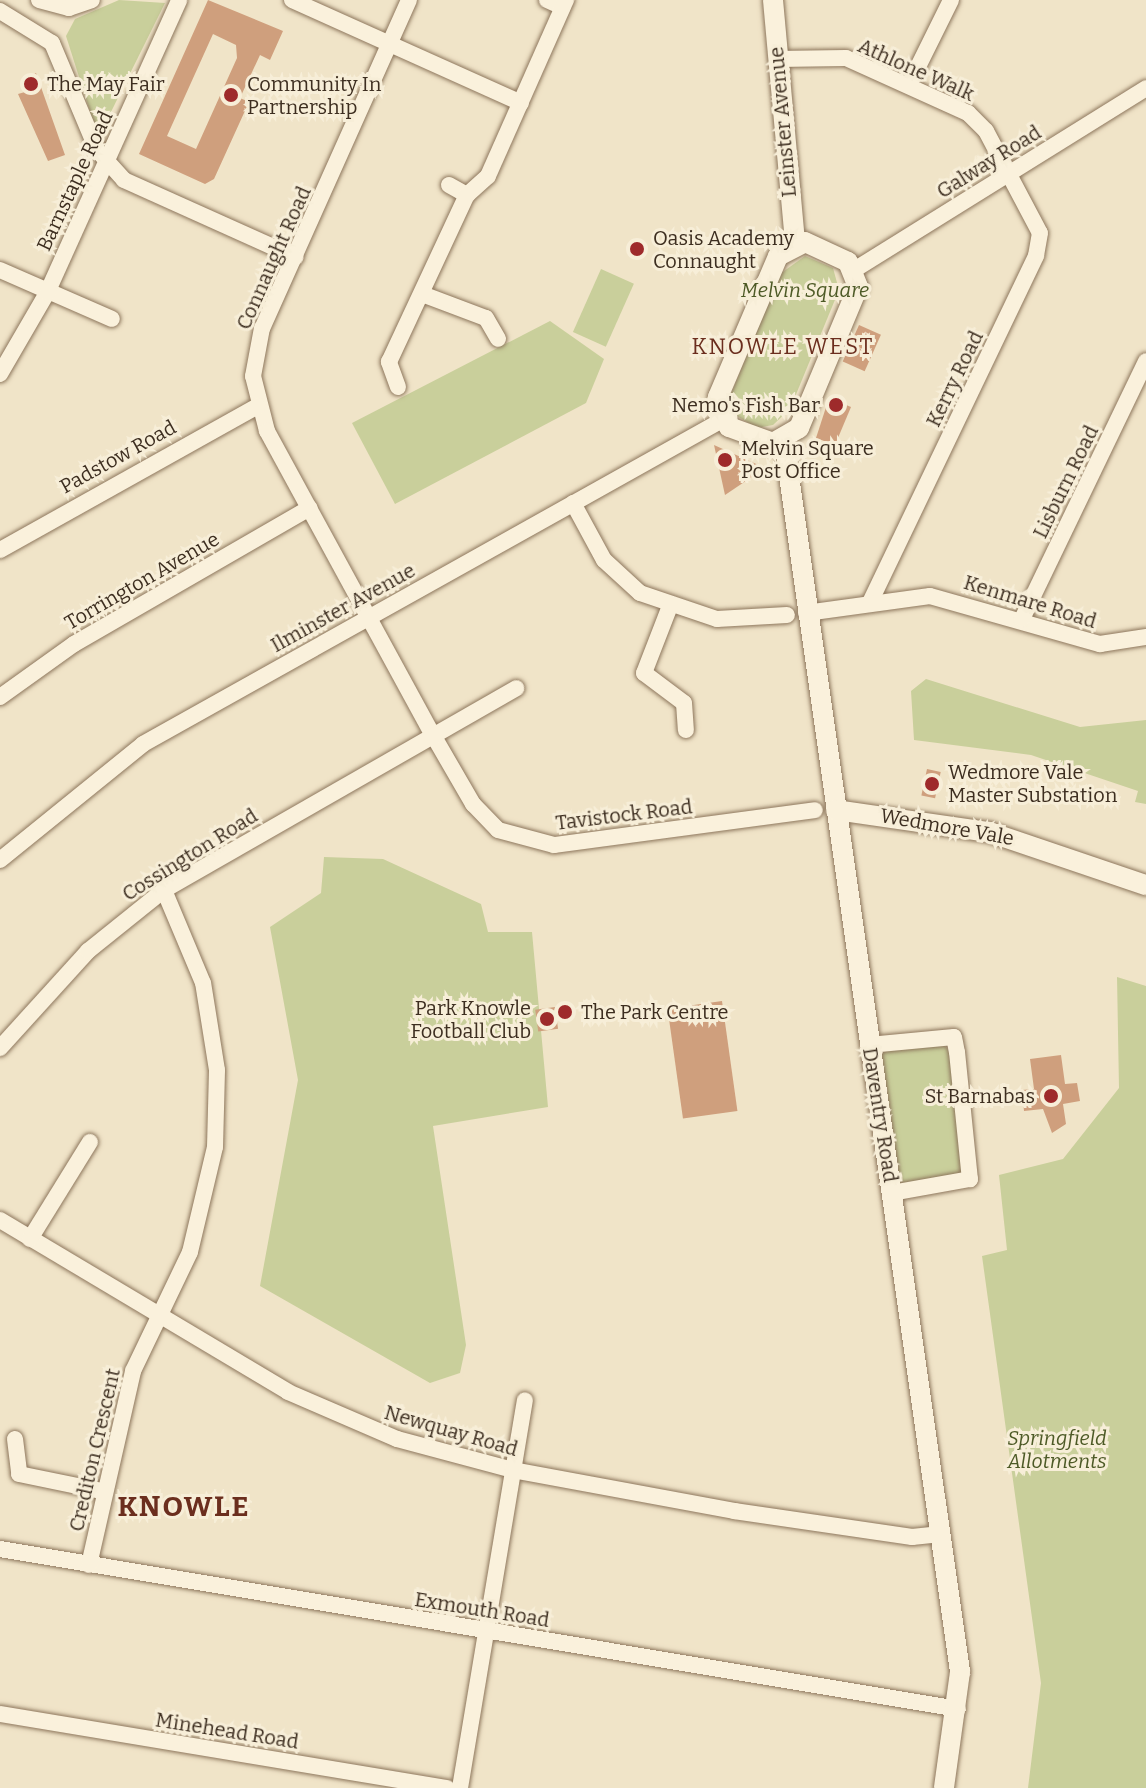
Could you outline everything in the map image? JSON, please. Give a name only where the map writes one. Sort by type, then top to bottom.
[{"type":"street","points":[[39,0],[61,8],[92,0]]},
{"type":"street","name":"Barnstaple Road","points":[[0,374],[47,293],[179,0]]},
{"type":"street","points":[[292,0],[521,103]]},
{"type":"street","name":"Connaught Road","points":[[366,618],[258,406],[255,354],[409,0]]},
{"type":"street","name":"Leinster Avenue","points":[[773,0],[795,243]]},
{"type":"street","points":[[909,85],[951,0]]},
{"type":"street","points":[[398,387],[389,362],[467,195],[488,176],[521,103],[559,2]]},
{"type":"street","points":[[0,11],[52,43],[106,162],[124,180],[295,257]]},
{"type":"street","name":"Athlone Walk","points":[[777,59],[846,58],[974,117],[1008,173]]},
{"type":"street","name":"Galway Road","points":[[854,270],[1146,88]]},
{"type":"street","name":"Kerry Road","points":[[870,602],[1040,245],[1008,173]]},
{"type":"street","points":[[449,185],[467,195]]},
{"type":"street","points":[[795,243],[817,245],[854,270],[857,290],[800,425],[784,441],[739,433],[724,419],[720,391],[778,256],[795,243]]},
{"type":"street","points":[[0,270],[112,319]]},
{"type":"street","points":[[422,294],[485,317],[498,339]]},
{"type":"street","name":"Lisburn Road","points":[[1022,619],[1146,361]]},
{"type":"street","name":"Padstow Road","points":[[0,550],[258,406]]},
{"type":"street","name":"Ilminster Avenue","points":[[0,860],[143,744],[724,419]]},
{"type":"street","name":"Daventry Road","points":[[784,441],[797,614],[836,810],[960,1672],[958,1709],[944,1788]]},
{"type":"street","name":"Kenmare Road","points":[[573,503],[615,574],[670,606],[728,621],[870,602],[936,597],[1022,619],[1100,644],[1146,637]]},
{"type":"street","name":"Torrington Avenue","points":[[0,697],[74,644],[310,508]]},
{"type":"street","points":[[670,606],[644,673],[684,703],[686,730]]},
{"type":"street","name":"Tavistock Road","points":[[366,618],[484,818],[532,844],[815,810]]},
{"type":"street","name":"Cossington Road","points":[[0,1048],[88,951],[164,890],[516,688]]},
{"type":"street","name":"Wedmore Vale","points":[[836,810],[989,832],[1146,885]]},
{"type":"street","name":"Crediton Crescent","points":[[89,1565],[102,1491],[133,1371],[198,1231],[218,1109],[203,983],[164,890]]},
{"type":"street","points":[[869,1045],[954,1037],[957,1052],[970,1179],[892,1193]]},
{"type":"street","points":[[30,1239],[90,1142]]},
{"type":"street","name":"Newquay Road","points":[[0,1220],[157,1315],[359,1425],[513,1470],[882,1533],[941,1534]]},
{"type":"street","points":[[460,1788],[525,1400]]},
{"type":"street","points":[[15,1439],[19,1474],[102,1491]]},
{"type":"street","name":"Exmouth Road","points":[[0,1549],[958,1709]]},
{"type":"street","name":"Minehead Road","points":[[0,1714],[447,1788]]},
{"type":"green space","points":[[119,0],[165,3],[103,128],[94,124],[66,36],[75,19]]},
{"type":"green space","name":"Melvin Square","points":[[805,256],[833,268],[839,290],[790,409],[773,425],[757,428],[737,416],[731,394],[780,274]]},
{"type":"green space","points":[[601,269],[634,284],[606,347],[573,332]]},
{"type":"green space","points":[[550,321],[604,359],[586,403],[395,504],[352,423]]},
{"type":"green space","points":[[926,679],[1080,727],[1146,720],[1146,804],[1135,802],[1138,791],[1031,755],[914,740],[911,691]]},
{"type":"green space","points":[[324,857],[383,859],[481,904],[488,932],[532,932],[548,1107],[433,1126],[466,1345],[460,1373],[430,1383],[260,1286],[298,1080],[270,927],[321,893]]},
{"type":"green space","name":"Springfield Allotments","points":[[1117,977],[1146,986],[1146,1788],[1028,1788],[1041,1683],[982,1256],[1007,1250],[999,1175],[1063,1159],[1119,1088]]},
{"type":"green space","points":[[941,1042],[952,1054],[969,1177],[899,1185],[879,1051]]},
{"type":"building","name":"Community In Partnership","points":[[208,0],[283,31],[270,60],[260,55],[240,98],[249,102],[214,179],[205,184],[139,154]],"holes":[[[213,34],[236,45],[237,58],[196,149],[167,136]]]},
{"type":"building","points":[[36,73],[65,155],[48,161],[18,94],[25,92],[21,82]]},
{"type":"building","points":[[859,325],[881,335],[865,371],[843,362]]},
{"type":"building","points":[[829,398],[851,407],[835,445],[816,438]]},
{"type":"building","points":[[714,445],[765,468],[725,495]]},
{"type":"building","name":"Wedmore Vale Master Substation","points":[[927,769],[941,772],[935,798],[921,795]]},
{"type":"building","name":"The Park Centre","points":[[722,1001],[737,1111],[683,1119],[668,1009]]},
{"type":"building","name":"Park Knowle Football Club","points":[[555,1007],[558,1029],[538,1032],[535,1010]]},
{"type":"building","name":"St Barnabas","points":[[1061,1055],[1065,1084],[1077,1083],[1080,1101],[1063,1104],[1066,1124],[1052,1133],[1043,1109],[1024,1111],[1022,1090],[1034,1089],[1030,1059]]},
{"type":"place","name":"The May Fair","points":[[31,84]]},
{"type":"place","name":"Community In Partnership","points":[[231,95]]},
{"type":"place","name":"Oasis Academy Connaught","points":[[637,249]]},
{"type":"place","name":"Nemo's Fish Bar","points":[[836,405]]},
{"type":"place","name":"Melvin Square Post Office","points":[[725,460]]},
{"type":"place","name":"Wedmore Vale Master Substation","points":[[932,784]]},
{"type":"place","name":"The Park Centre","points":[[565,1012]]},
{"type":"place","name":"Park Knowle Football Club","points":[[547,1019]]},
{"type":"place","name":"St Barnabas","points":[[1051,1096]]},
{"type":"district","name":"KNOWLE WEST","points":[[783,347]]},
{"type":"district","name":"KNOWLE","points":[[184,1507]]}]
